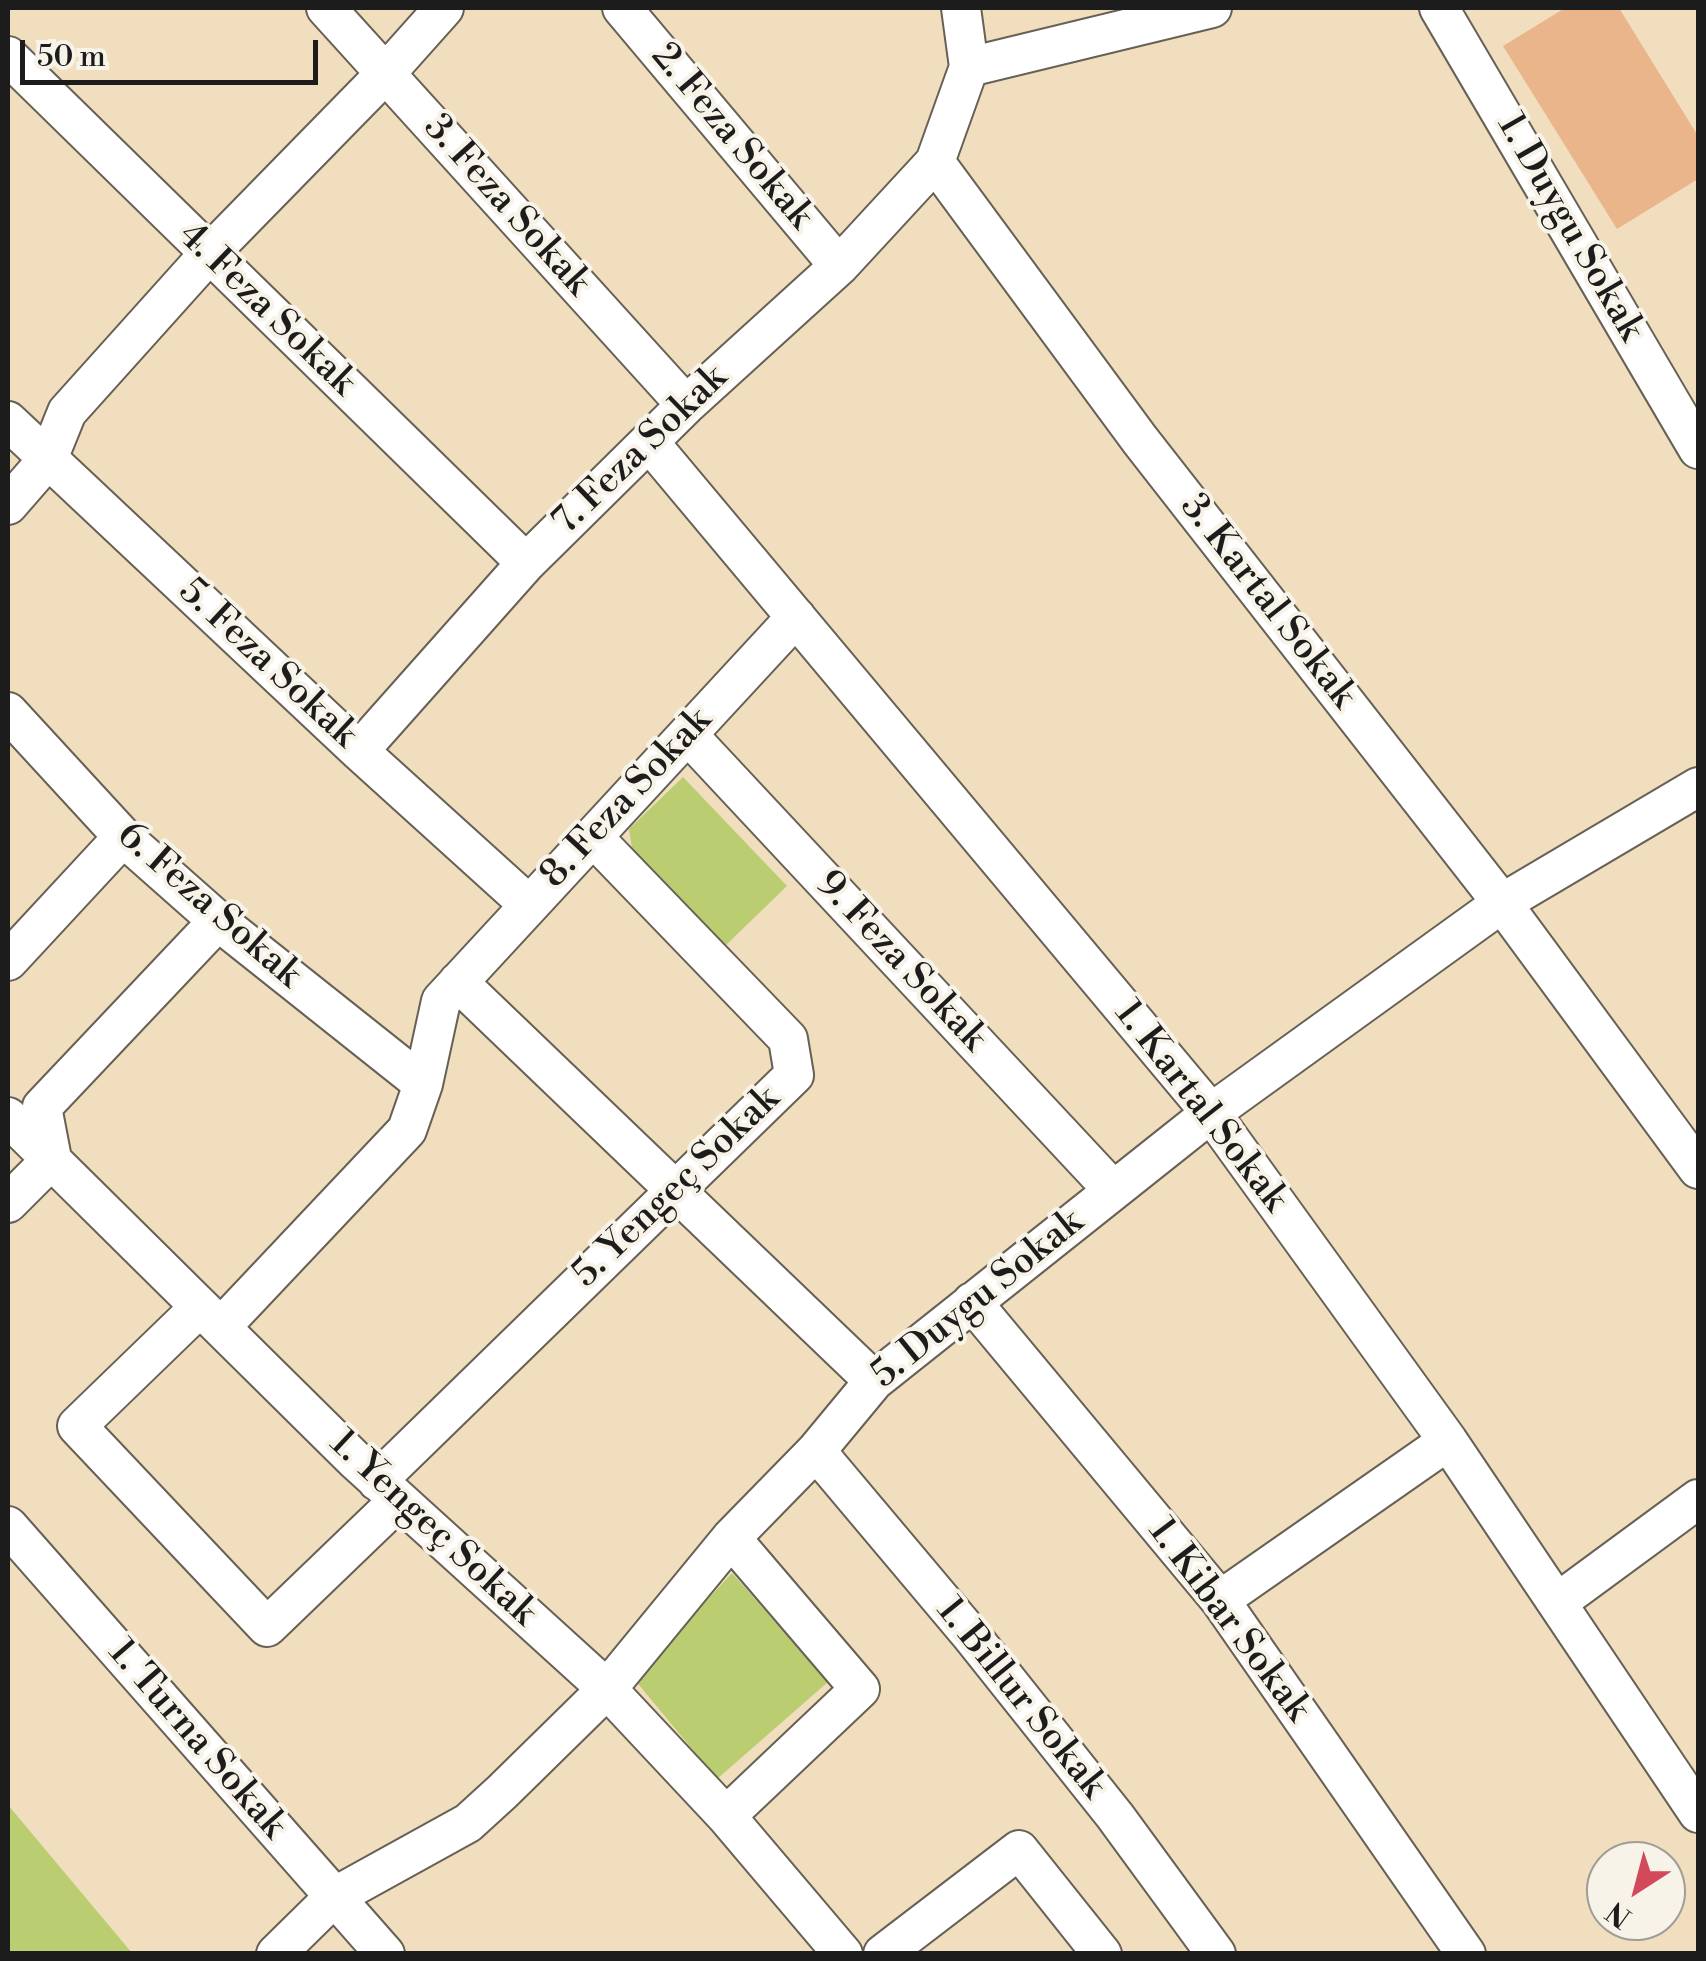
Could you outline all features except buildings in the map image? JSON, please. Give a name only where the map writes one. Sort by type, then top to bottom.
[{"type":"street","name":"3. Feza Sokak","points":[[326,8],[686,405]]},
{"type":"street","points":[[8,505],[48,459],[67,412],[208,255],[444,8]]},
{"type":"street","name":"2. Feza Sokak","points":[[622,8],[840,266]]},
{"type":"street","points":[[935,162],[969,68],[961,8]]},
{"type":"street","points":[[969,68],[1212,8]]},
{"type":"street","name":"1. Duygu Sokak","points":[[1439,8],[1698,449]]},
{"type":"street","name":"4. Feza Sokak","points":[[8,56],[526,563]]},
{"type":"street","name":"7. Feza Sokak","points":[[359,751],[526,563],[686,405],[840,266],[935,162]]},
{"type":"street","name":"3. Kartal Sokak","points":[[935,162],[1140,440],[1502,903],[1698,1169]]},
{"type":"street","name":"5. Feza Sokak","points":[[8,421],[528,904]]},
{"type":"street","name":"1. Kartal Sokak","points":[[649,442],[1211,1113],[1448,1442],[1698,1813]]},
{"type":"street","name":"8. Feza Sokak","points":[[210,1317],[407,1130],[423,1084],[442,1001],[796,617]]},
{"type":"street","name":"6. Feza Sokak","points":[[8,712],[123,836],[218,921],[423,1084]]},
{"type":"street","name":"9. Feza Sokak","points":[[688,735],[1113,1190]]},
{"type":"street","name":"5. Duygu Sokak","points":[[276,1954],[334,1897],[468,1824],[607,1689],[731,1538],[816,1450],[874,1381],[1211,1113],[1502,903],[1698,787]]},
{"type":"street","points":[[8,961],[123,836]]},
{"type":"street","name":"5. Yengeç Sokak","points":[[210,1317],[77,1426],[267,1627],[387,1491],[674,1189],[794,1075],[788,1038],[594,837]]},
{"type":"street","points":[[8,1203],[52,1159],[42,1107],[218,921]]},
{"type":"street","points":[[458,982],[874,1381]]},
{"type":"street","name":"1. Yengeç Sokak","points":[[8,1118],[387,1491],[607,1689],[726,1816],[842,1954]]},
{"type":"street","name":"1. Kibar Sokak","points":[[972,1302],[1220,1600],[1466,1954]]},
{"type":"street","points":[[1220,1600],[1448,1442]]},
{"type":"street","name":"1. Billur Sokak","points":[[816,1450],[1091,1786],[1216,1954]]},
{"type":"street","points":[[1558,1602],[1698,1499]]},
{"type":"street","name":"1. Turna Sokak","points":[[8,1526],[385,1954]]},
{"type":"street","points":[[726,1816],[860,1690],[731,1538]]},
{"type":"street","points":[[883,1954],[1018,1850],[1102,1954]]},
{"type":"green space","points":[[683,777],[787,886],[725,946],[632,849],[629,829]]},
{"type":"green space","points":[[732,1573],[828,1682],[717,1779],[634,1679]]},
{"type":"green space","points":[[8,1805],[132,1953],[8,1953]]}]
